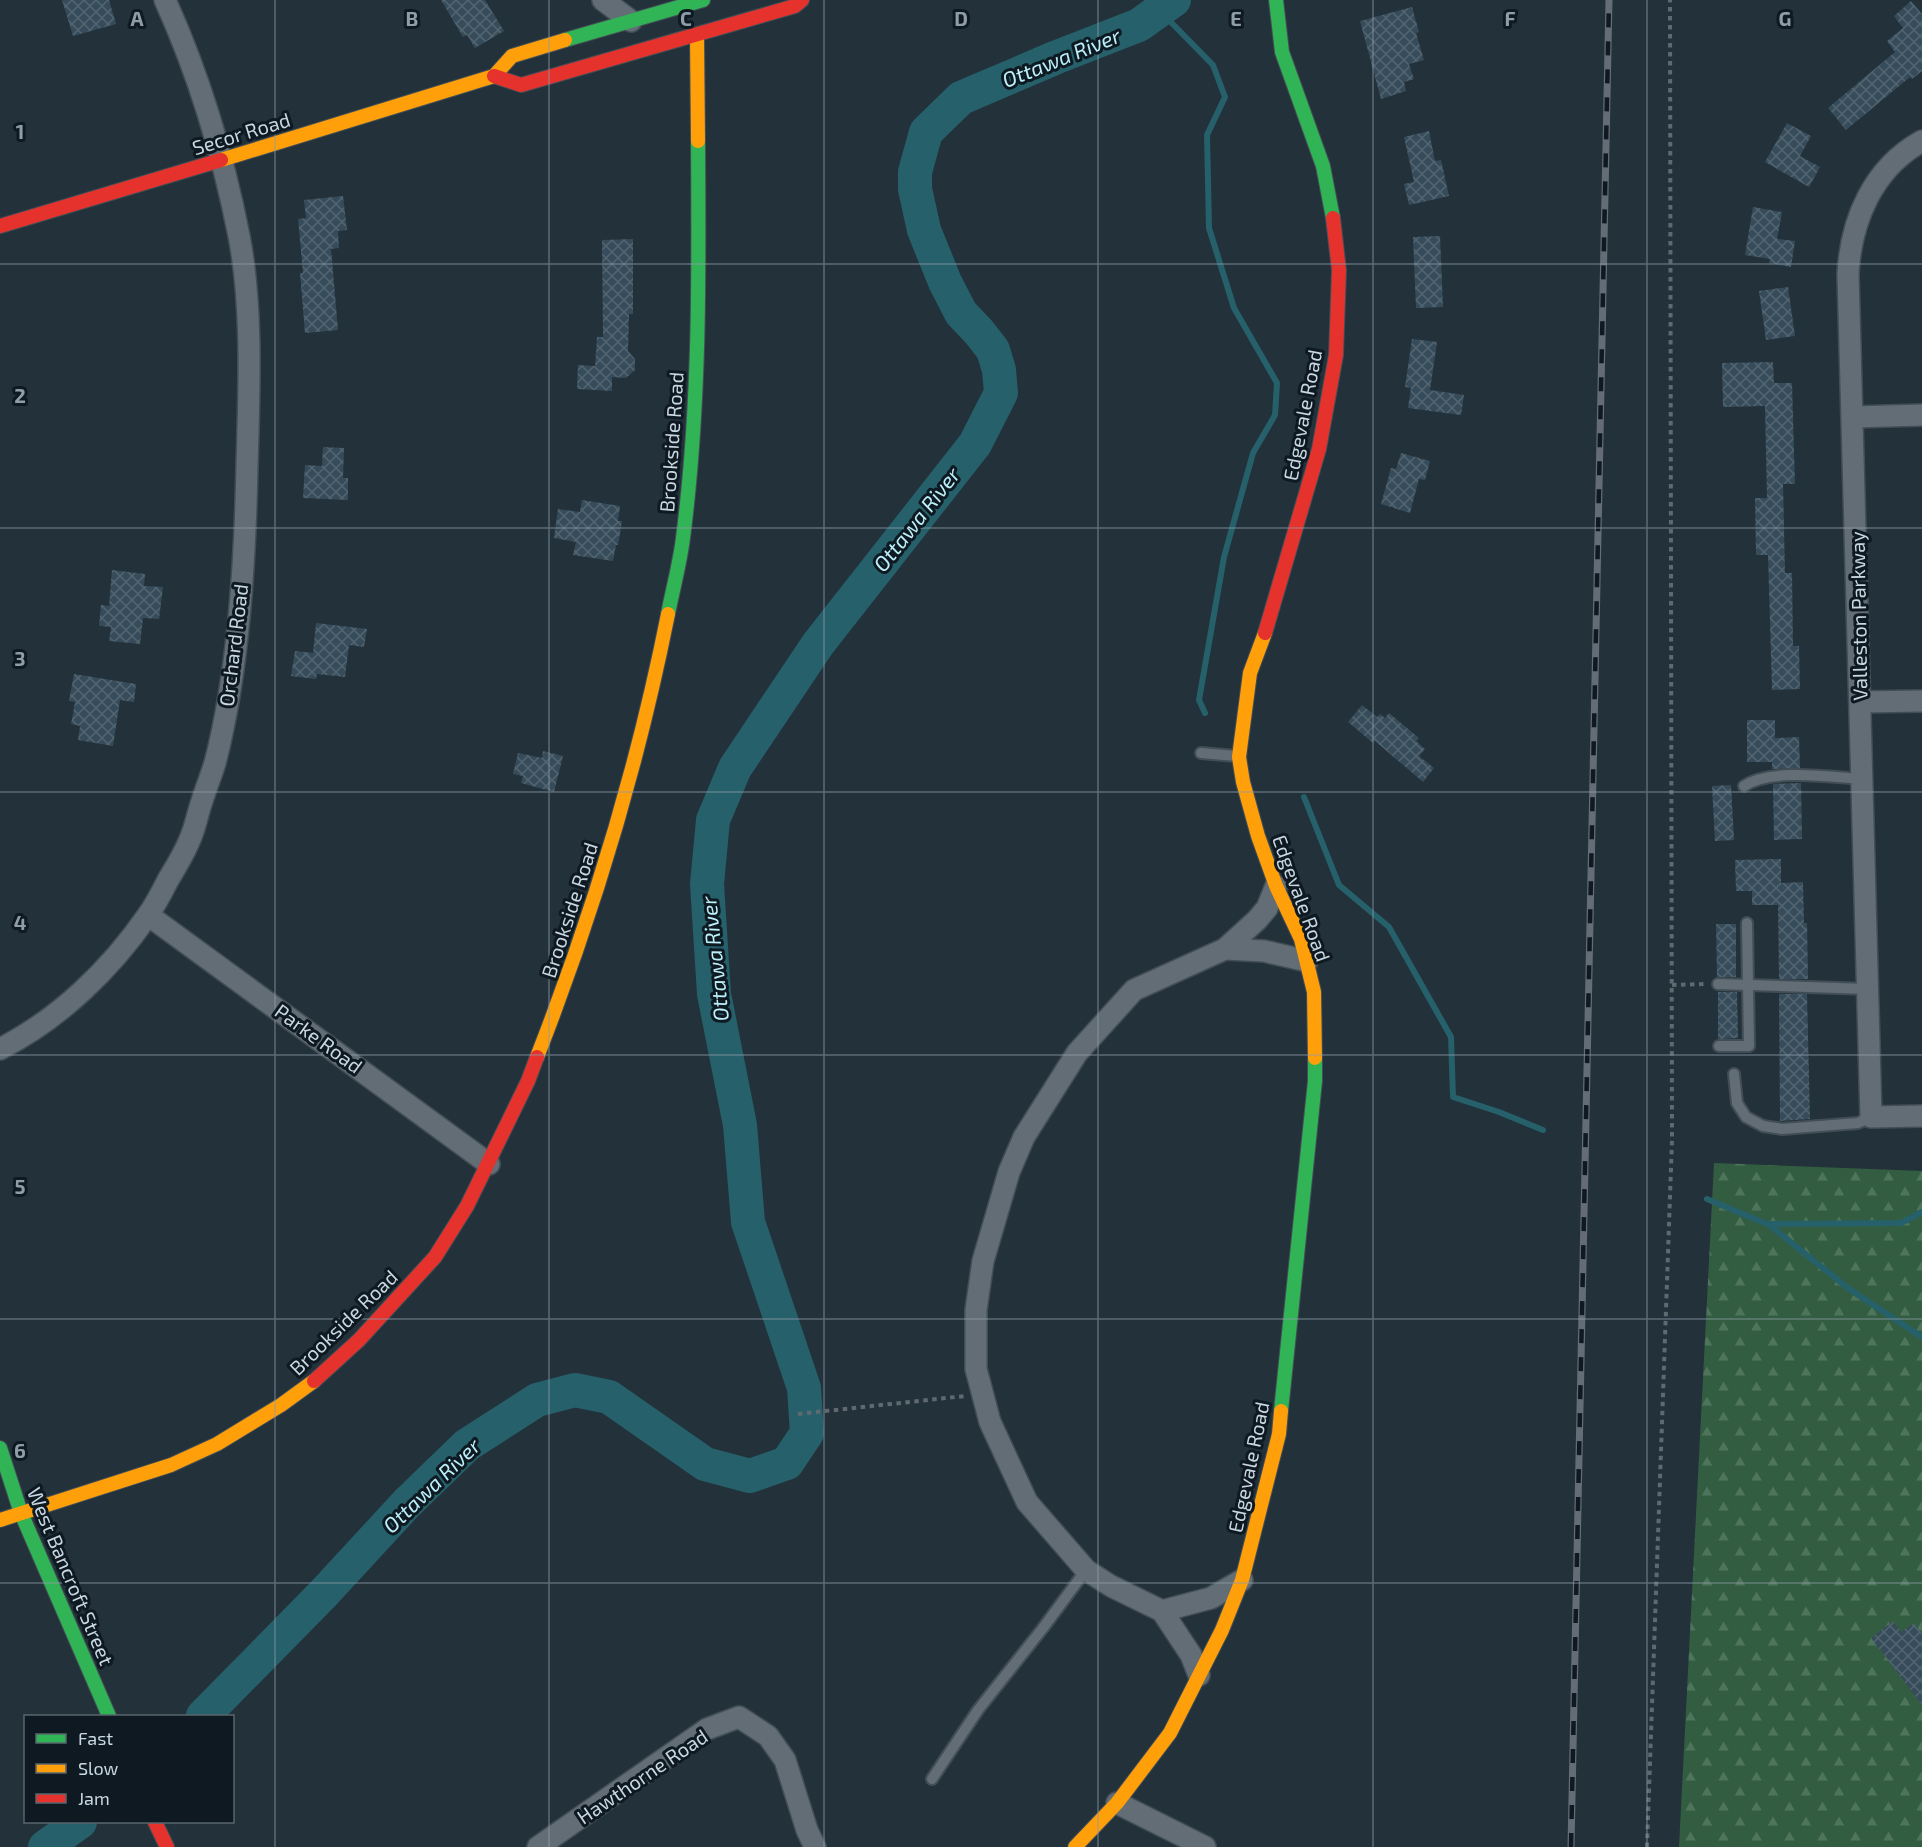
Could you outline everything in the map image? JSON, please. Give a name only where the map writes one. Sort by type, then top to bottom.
[{"type":"street","name":"Orchard Road","points":[[0,1049],[27,1035],[87,987],[148,915],[192,834],[215,763],[230,682],[240,607],[246,497],[249,417],[247,299],[240,238],[221,160],[187,48],[165,0]]},
{"type":"street","points":[[603,0],[631,21]]},
{"type":"street","name":"Secor Road","points":[[0,226],[494,76],[512,56],[703,0]]},
{"type":"street","points":[[494,76],[521,85],[697,36],[795,6],[802,0]]},
{"type":"street","name":"Edgevale Road","points":[[1075,1847],[1117,1803],[1170,1733],[1222,1630],[1242,1580],[1279,1434],[1315,1081],[1314,992],[1301,939],[1276,886],[1255,825],[1243,782],[1239,757],[1250,673],[1267,626],[1320,449],[1336,355],[1339,270],[1333,217],[1323,166],[1282,52],[1276,0]]},
{"type":"street","name":"Brookside Road","points":[[0,1520],[171,1465],[217,1444],[281,1405],[313,1382],[359,1340],[435,1257],[467,1206],[528,1081],[561,996],[613,838],[658,666],[683,540],[692,457],[699,277],[697,36]]},
{"type":"street","name":"Valleston Parkway","points":[[1871,1117],[1848,274],[1853,231],[1870,192],[1903,153],[1922,141]]},
{"type":"street","points":[[1853,417],[1922,415]]},
{"type":"street","points":[[1860,702],[1922,701]]},
{"type":"street","points":[[1198,1675],[1191,1655],[1162,1611],[1111,1586],[1086,1570],[1027,1502],[990,1422],[976,1369],[978,1284],[1009,1172],[1024,1137],[1077,1053],[1134,990],[1225,949],[1267,908],[1276,886]]},
{"type":"street","name":"Parke Road","points":[[148,915],[489,1164]]},
{"type":"street","points":[[1225,949],[1264,951],[1307,962]]},
{"type":"street","points":[[1871,1117],[1922,1116]]},
{"type":"street","name":"West Bancroft Street","points":[[0,1448],[21,1513],[110,1715]]},
{"type":"street","points":[[1162,1611],[1211,1598],[1242,1580]]},
{"type":"street","name":"Hawthorne Road","points":[[538,1847],[707,1729],[739,1717],[768,1736],[785,1760],[807,1830],[815,1847]]},
{"type":"street","points":[[1117,1803],[1205,1847]]},
{"type":"street","points":[[156,1823],[166,1847]]},
{"type":"lane","points":[[1202,753],[1239,757]]},
{"type":"lane","points":[[1744,786],[1753,780],[1779,775],[1862,779]]},
{"type":"lane","points":[[1719,1046],[1749,1046],[1747,923]]},
{"type":"lane","points":[[1718,984],[1868,989]]},
{"type":"lane","points":[[1734,1074],[1737,1103],[1746,1117],[1763,1126],[1782,1128],[1858,1123],[1871,1117]]},
{"type":"lane","points":[[932,1779],[978,1710],[1086,1570]]},
{"type":"path","points":[[1647,1847],[1672,1140],[1670,0]]},
{"type":"path","points":[[1672,985],[1718,984]]},
{"type":"path","points":[[798,1414],[954,1397],[983,1396]]},
{"type":"green space","points":[[1714,1163],[1922,1171],[1922,1847],[1679,1847]]},
{"type":"building","points":[[62,0],[109,0],[116,24],[73,36]]},
{"type":"building","points":[[441,0],[485,0],[504,31],[475,48],[467,35],[463,37]]},
{"type":"building","points":[[1911,1],[1922,14],[1922,71],[1912,79],[1910,77],[1846,130],[1828,108],[1895,52],[1887,41],[1903,28],[1894,16]]},
{"type":"building","points":[[1412,7],[1419,32],[1416,33],[1424,60],[1409,64],[1414,79],[1404,82],[1406,91],[1381,99],[1360,21]]},
{"type":"building","points":[[1787,123],[1811,136],[1800,156],[1820,167],[1809,187],[1765,162]]},
{"type":"building","points":[[1429,131],[1435,161],[1441,160],[1449,196],[1409,205],[1404,184],[1414,182],[1404,137]]},
{"type":"building","points":[[343,196],[347,230],[338,231],[339,248],[331,249],[338,330],[305,333],[298,219],[306,218],[304,200]]},
{"type":"building","points":[[1753,207],[1782,212],[1777,239],[1795,241],[1791,267],[1769,263],[1770,259],[1745,255]]},
{"type":"building","points":[[1440,236],[1443,307],[1416,308],[1413,237]]},
{"type":"building","points":[[633,239],[633,314],[629,314],[628,351],[635,359],[635,370],[626,378],[612,377],[612,391],[577,389],[578,365],[595,366],[597,337],[603,337],[602,240]]},
{"type":"building","points":[[1788,287],[1795,336],[1766,340],[1759,291]]},
{"type":"building","points":[[1412,339],[1437,342],[1430,390],[1464,395],[1461,415],[1408,408],[1411,388],[1405,387]]},
{"type":"building","points":[[1773,362],[1774,383],[1792,383],[1795,484],[1783,484],[1785,573],[1792,573],[1793,646],[1799,646],[1800,689],[1772,690],[1768,555],[1756,555],[1755,498],[1767,498],[1765,406],[1723,407],[1722,363]]},
{"type":"building","points":[[323,447],[344,448],[343,478],[348,478],[348,500],[303,498],[305,465],[322,466]]},
{"type":"building","points":[[1401,453],[1430,461],[1425,480],[1419,479],[1410,513],[1381,504],[1391,468],[1396,469]]},
{"type":"building","points":[[582,500],[620,506],[618,521],[622,521],[613,561],[573,555],[576,542],[554,538],[558,509],[580,512]]},
{"type":"building","points":[[112,570],[145,574],[144,586],[163,587],[159,619],[143,618],[140,644],[109,641],[111,627],[99,626],[101,605],[109,606]]},
{"type":"building","points":[[316,623],[367,629],[364,647],[349,645],[345,677],[317,674],[316,679],[291,676],[295,651],[313,653]]},
{"type":"building","points":[[74,674],[136,684],[134,702],[120,700],[113,746],[78,740],[80,726],[71,724],[75,702],[69,701]]},
{"type":"building","points":[[1362,705],[1377,717],[1380,714],[1385,718],[1389,713],[1419,738],[1416,741],[1425,749],[1419,756],[1434,768],[1423,782],[1375,741],[1373,743],[1348,722]]},
{"type":"building","points":[[1747,720],[1775,720],[1775,738],[1799,737],[1800,768],[1772,769],[1772,762],[1747,762]]},
{"type":"building","points":[[543,751],[563,756],[554,792],[521,783],[523,776],[513,774],[518,753],[542,758]]},
{"type":"building","points":[[1801,783],[1802,839],[1774,840],[1773,784]]},
{"type":"building","points":[[1731,785],[1734,840],[1715,841],[1712,786]]},
{"type":"building","points":[[1781,859],[1781,883],[1803,882],[1804,923],[1807,923],[1808,979],[1779,979],[1778,905],[1752,905],[1752,891],[1736,891],[1735,860]]},
{"type":"building","points":[[1716,924],[1736,924],[1736,977],[1717,977]]},
{"type":"building","points":[[1718,992],[1737,992],[1738,1038],[1718,1039]]},
{"type":"building","points":[[1779,994],[1807,994],[1810,1119],[1780,1121]]},
{"type":"building","points":[[1893,1621],[1901,1632],[1914,1623],[1922,1634],[1922,1705],[1871,1638]]},
{"type":"waterway","name":"Ottawa River","points":[[204,1715],[324,1593],[407,1503],[467,1445],[537,1400],[575,1390],[609,1397],[705,1464],[750,1476],[787,1463],[807,1433],[804,1388],[748,1222],[740,1125],[714,994],[707,884],[713,820],[735,768],[818,644],[975,444],[1001,393],[999,370],[993,350],[961,313],[945,282],[924,230],[915,189],[915,172],[926,132],[961,98],[1139,25],[1174,0]]},
{"type":"waterway","points":[[1160,11],[1213,65],[1225,97],[1207,135],[1209,228],[1234,308],[1277,383],[1275,415],[1253,453],[1224,557],[1199,700],[1205,713]]},
{"type":"waterway","points":[[1304,797],[1339,885],[1389,927],[1451,1037],[1453,1097],[1543,1130]]},
{"type":"waterway","points":[[1707,1199],[1767,1224],[1901,1223],[1922,1212]]},
{"type":"waterway","points":[[1768,1224],[1849,1289],[1922,1337]]},
{"type":"waterway","name":"Ottawa River","points":[[45,1847],[79,1823]]},
{"type":"railway","points":[[1571,1847],[1609,0]]},
{"type":"traffic: fast","points":[[565,40],[703,0]]},
{"type":"traffic: fast","points":[[1276,0],[1282,52],[1323,166],[1333,218]]},
{"type":"traffic: fast","points":[[668,614],[682,547],[693,439],[698,290],[698,141]]},
{"type":"traffic: fast","points":[[1281,1411],[1315,1081],[1315,1058]]},
{"type":"traffic: fast","points":[[0,1448],[21,1513],[109,1715]]},
{"type":"traffic: slow","points":[[697,36],[698,141]]},
{"type":"traffic: slow","points":[[221,160],[494,76],[512,56],[565,40]]},
{"type":"traffic: slow","points":[[537,1057],[577,949],[612,838],[643,727],[668,614]]},
{"type":"traffic: slow","points":[[1265,633],[1250,673],[1239,757],[1243,782],[1258,836],[1276,886],[1301,939],[1314,992],[1315,1058]]},
{"type":"traffic: slow","points":[[0,1520],[171,1465],[217,1444],[281,1405],[314,1381]]},
{"type":"traffic: slow","points":[[1075,1847],[1117,1803],[1170,1733],[1222,1630],[1242,1580],[1279,1434],[1281,1411]]},
{"type":"traffic: jam","points":[[494,76],[521,85],[795,6],[802,0]]},
{"type":"traffic: jam","points":[[0,226],[221,160]]},
{"type":"traffic: jam","points":[[1265,633],[1319,449],[1336,355],[1339,270],[1333,218]]},
{"type":"traffic: jam","points":[[314,1381],[359,1340],[435,1257],[467,1206],[528,1081],[537,1057]]},
{"type":"traffic: jam","points":[[155,1823],[167,1847]]}]
